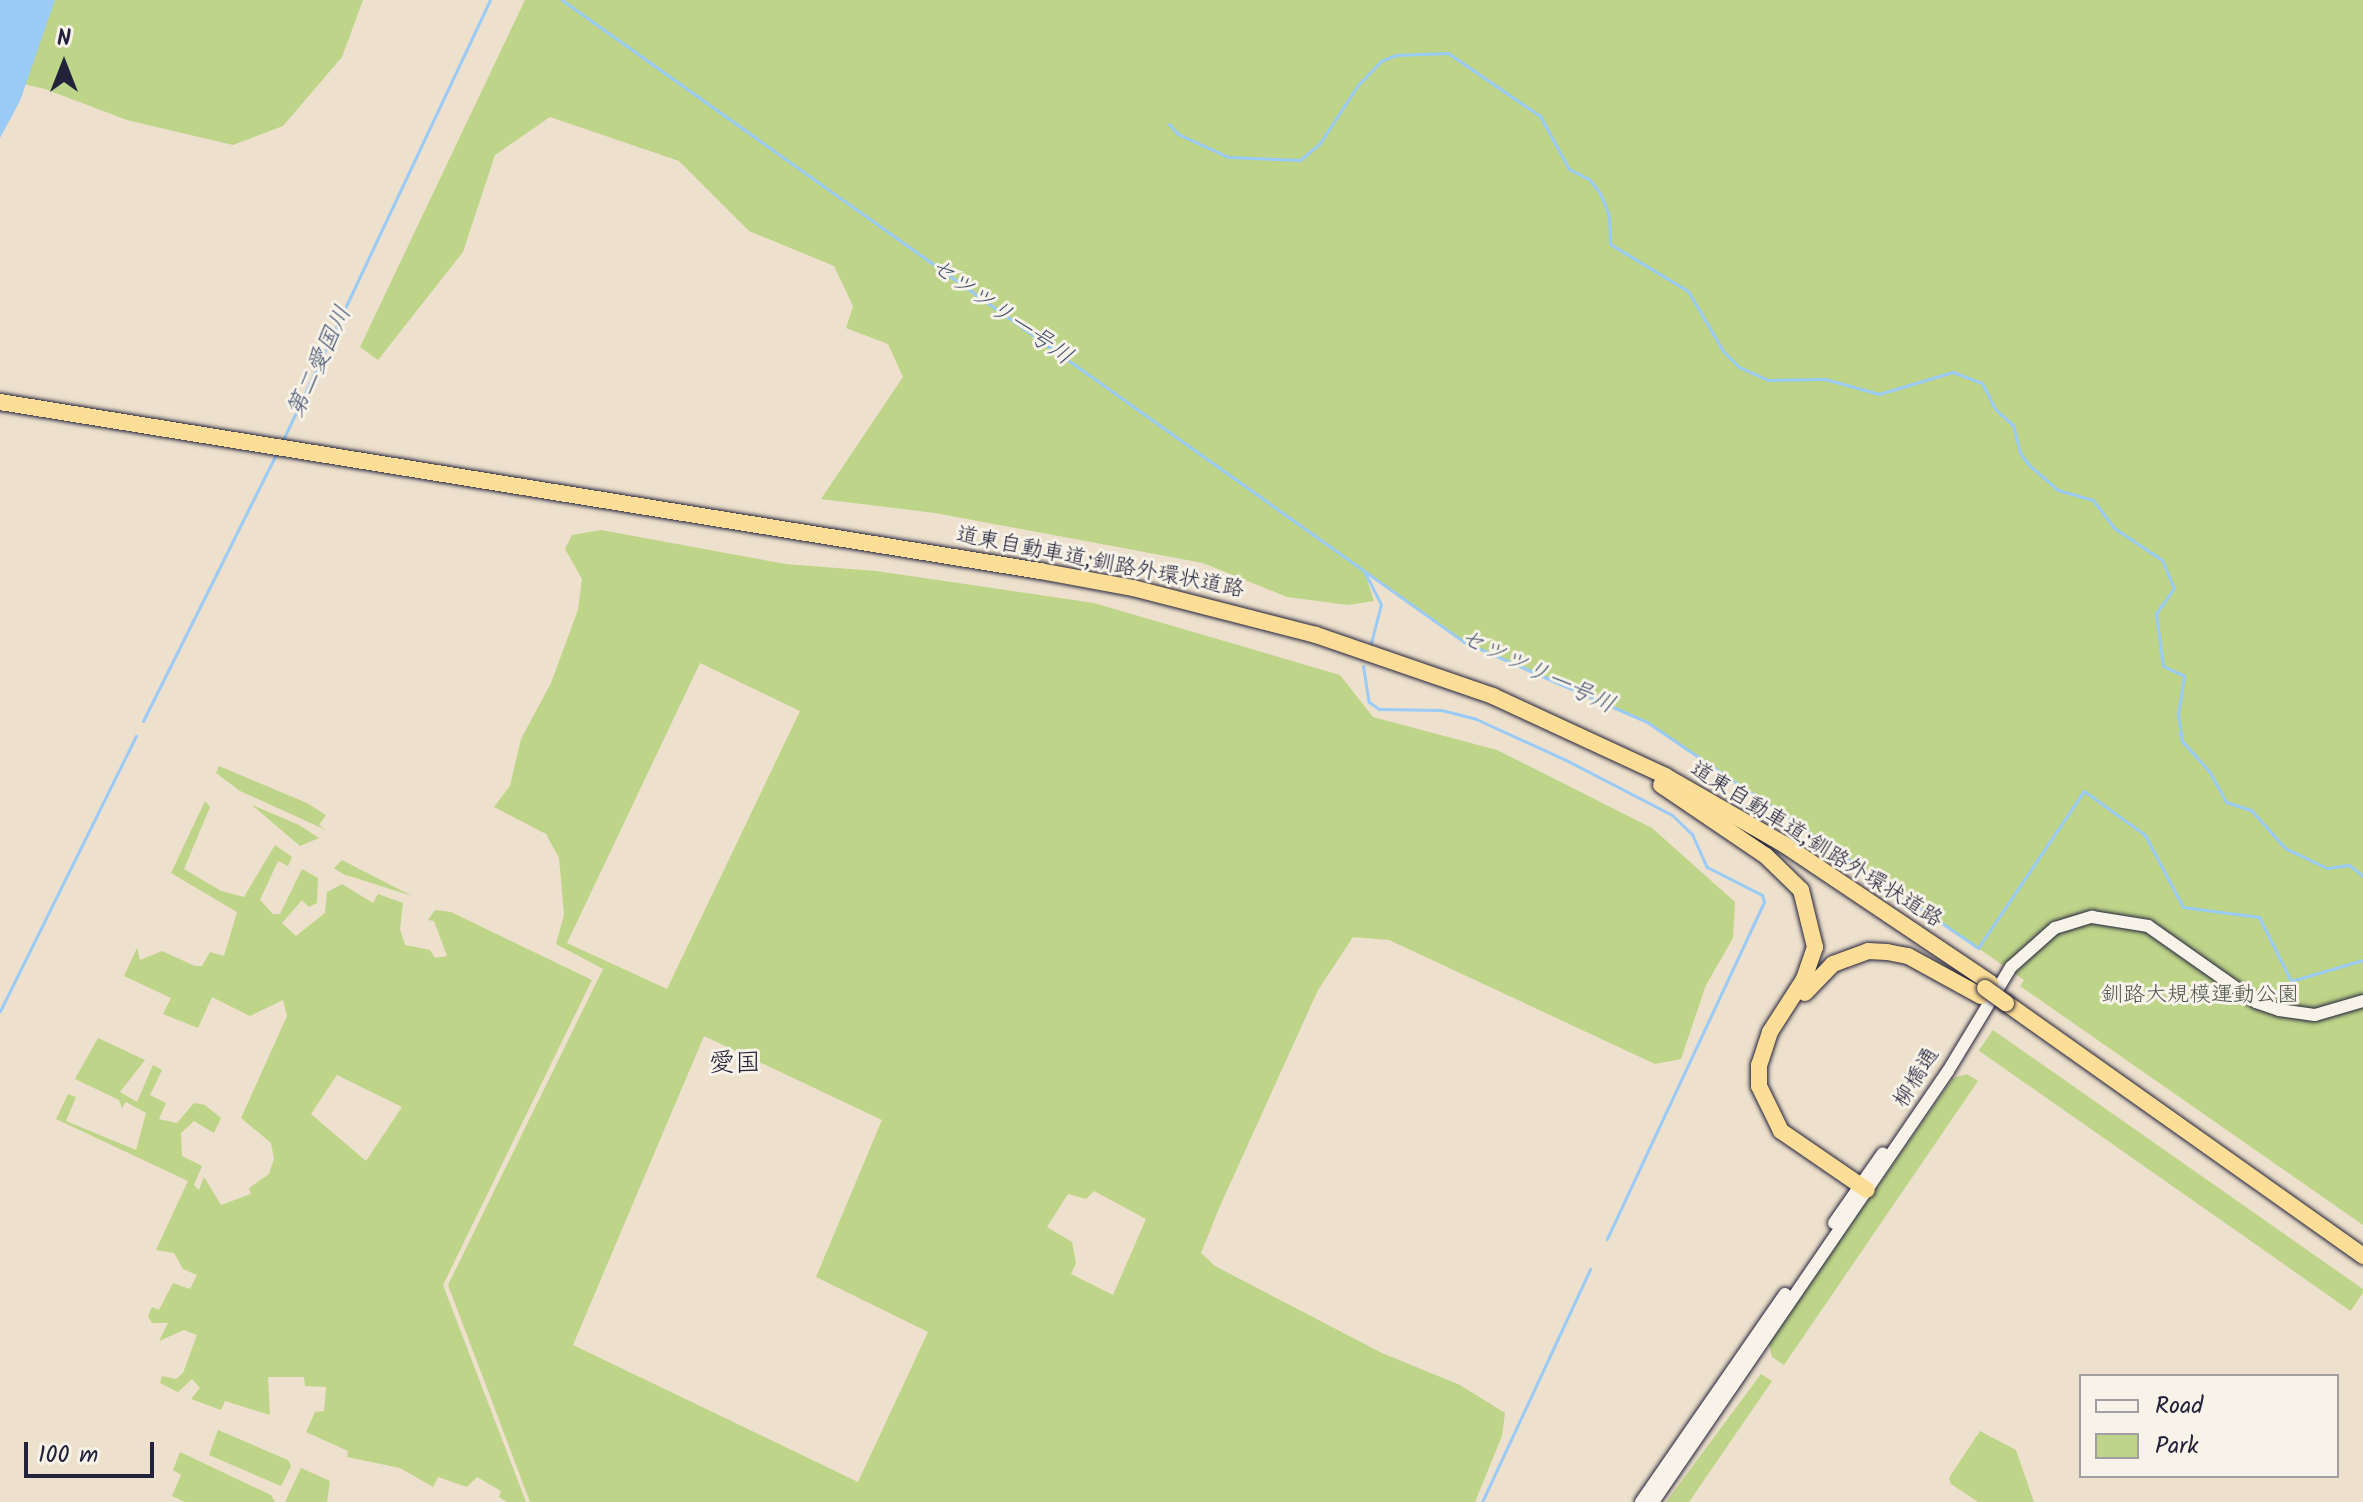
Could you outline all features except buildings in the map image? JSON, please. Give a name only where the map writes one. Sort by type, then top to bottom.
[{"type":"highway","name":"道東自動車道;釧路外環状道路","points":[[0,402],[1037,579],[1207,615],[1415,677],[1573,741],[1661,785],[1780,853],[2005,1002],[2363,1249]]},
{"type":"highway","name":"道東自動車道;釧路外環状道路","points":[[0,410],[1118,585],[1331,639],[1493,696],[1665,776],[1785,845],[1985,989]]},
{"type":"highway","points":[[1661,785],[1766,856],[1801,890],[1815,947],[1804,979],[1770,1032],[1759,1065],[1759,1086],[1781,1131],[1862,1187]]},
{"type":"highway","points":[[1862,1187],[1793,1131],[1772,1101],[1768,1066],[1786,1023],[1821,974],[1868,951],[1908,956],[1985,989]]},
{"type":"highway","name":"道東自動車道;釧路外環状道路","points":[[2005,1002],[2363,1256]]},
{"type":"street","name":"柳橋通","points":[[1641,1502],[1958,1051],[2025,950],[2055,928],[2092,917],[2148,926],[2256,1002],[2279,1010],[2315,1015],[2363,1001]]},
{"type":"street","name":"柳橋通","points":[[1653,1502],[1862,1187]]},
{"type":"green space","points":[[0,0],[363,0],[342,57],[283,126],[233,145],[127,120],[45,89],[0,79]]},
{"type":"green space","name":"釧路大規模運動公園","points":[[525,0],[2363,0],[2363,1225],[2020,986],[2024,980],[1647,722],[1464,642],[1364,570],[1374,601],[1348,605],[1287,597],[1203,563],[935,513],[821,499],[903,377],[888,344],[846,328],[853,306],[834,266],[749,231],[679,161],[550,117],[495,155],[463,252],[378,360],[360,347]]},
{"type":"green space","points":[[601,530],[785,564],[876,571],[1094,603],[1340,675],[1373,717],[1497,750],[1652,828],[1735,902],[1733,938],[1706,985],[1681,1059],[1655,1064],[1389,940],[1353,937],[1318,990],[1220,1206],[1201,1253],[1215,1266],[1382,1353],[1460,1385],[1505,1413],[1502,1436],[1475,1502],[530,1502],[448,1285],[603,969],[556,944],[564,915],[559,858],[546,834],[494,807],[510,786],[521,739],[551,683],[578,610],[582,579],[565,549],[572,535]],"holes":[[[700,663],[800,711],[667,989],[567,943]],[[704,1036],[882,1120],[816,1277],[928,1332],[858,1482],[573,1345]],[[1094,1191],[1146,1219],[1113,1295],[1071,1274],[1076,1263],[1072,1242],[1047,1227],[1068,1194],[1086,1199]]]},
{"type":"green space","points":[[219,766],[307,803],[326,815],[319,825],[326,830],[240,791],[216,773]]},
{"type":"green space","points":[[205,801],[210,807],[184,869],[221,891],[244,897],[275,845],[292,857],[288,866],[278,861],[260,900],[273,914],[280,914],[302,869],[318,878],[317,903],[309,907],[302,900],[282,923],[296,936],[325,913],[327,892],[342,884],[373,903],[378,894],[403,903],[400,929],[405,945],[430,950],[435,958],[447,956],[434,921],[428,920],[435,910],[451,912],[592,980],[443,1285],[526,1502],[507,1502],[499,1497],[501,1491],[477,1477],[467,1487],[438,1477],[433,1487],[400,1468],[347,1457],[348,1451],[306,1432],[315,1412],[324,1411],[326,1387],[305,1386],[304,1377],[268,1377],[270,1415],[225,1401],[221,1410],[191,1399],[200,1388],[192,1379],[178,1392],[160,1383],[162,1376],[176,1379],[183,1373],[197,1335],[184,1330],[159,1341],[168,1323],[152,1323],[148,1316],[152,1307],[159,1310],[173,1283],[190,1289],[197,1275],[183,1269],[174,1253],[156,1250],[188,1181],[56,1119],[68,1094],[76,1097],[66,1121],[136,1150],[146,1113],[126,1102],[122,1108],[119,1100],[75,1079],[98,1038],[145,1060],[120,1092],[137,1102],[153,1065],[162,1070],[150,1095],[166,1103],[159,1119],[177,1123],[194,1103],[205,1105],[221,1118],[214,1133],[194,1121],[181,1133],[182,1156],[202,1166],[194,1185],[199,1190],[204,1177],[221,1205],[251,1194],[249,1188],[269,1174],[274,1159],[271,1143],[241,1118],[287,1016],[283,1000],[250,1016],[212,997],[198,1028],[163,1014],[171,998],[124,976],[137,948],[140,960],[162,951],[195,966],[202,966],[210,952],[224,956],[237,912],[171,873]],"holes":[[[337,1075],[402,1107],[366,1161],[311,1114]]]},
{"type":"green space","points":[[252,805],[299,825],[319,838],[300,846]]},
{"type":"green space","points":[[342,860],[412,896],[343,874],[334,868]]},
{"type":"green space","points":[[1993,1030],[2363,1289],[2351,1311],[1979,1050]]},
{"type":"green space","points":[[1967,1074],[1978,1081],[1784,1365],[1772,1357],[1769,1343],[1953,1078]]},
{"type":"green space","points":[[1761,1374],[1772,1381],[1689,1502],[1666,1502]]},
{"type":"green space","points":[[218,1430],[288,1460],[291,1466],[281,1486],[209,1455]]},
{"type":"green space","points":[[1980,1431],[2016,1450],[2034,1502],[1978,1502],[1951,1484],[1949,1478]]},
{"type":"green space","points":[[180,1452],[271,1495],[275,1502],[185,1502],[172,1496],[181,1475],[173,1470]]},
{"type":"green space","points":[[301,1468],[330,1481],[327,1502],[285,1502]]},
{"type":"water","points":[[0,0],[55,0],[20,101],[0,138]]},
{"type":"waterway","name":"第二愛国川","points":[[282,442],[490,0]]},
{"type":"waterway","name":"セツツリ一号川","points":[[562,0],[1464,642],[1647,722],[1978,948],[2084,791],[2145,835],[2183,907],[2259,917],[2291,981],[2363,960]]},
{"type":"waterway","points":[[1169,124],[1178,134],[1228,157],[1300,160],[1320,143],[1358,85],[1381,61],[1396,55],[1448,53],[1540,116],[1569,169],[1589,179],[1600,193],[1609,215],[1610,244],[1688,291],[1723,351],[1739,367],[1768,380],[1825,379],[1879,394],[1953,372],[1982,383],[1995,409],[2013,425],[2020,453],[2029,465],[2058,490],[2093,500],[2114,528],[2162,560],[2174,588],[2156,614],[2163,666],[2184,676],[2178,714],[2182,741],[2209,771],[2226,802],[2251,810],[2285,848],[2327,868],[2349,865],[2363,876]]},
{"type":"waterway","name":"第二愛国川","points":[[143,721],[277,452]]},
{"type":"waterway","points":[[1365,573],[1381,604],[1371,643]]},
{"type":"waterway","points":[[1363,666],[1369,702],[1379,709],[1441,710],[1476,719],[1566,760],[1672,815],[1692,834],[1707,867],[1762,895],[1764,902],[1607,1239]]},
{"type":"waterway","name":"第二愛国川","points":[[0,1011],[136,736]]},
{"type":"waterway","points":[[1482,1502],[1590,1269]]},
{"type":"district","name":"愛国","points":[[735,1065]]}]
